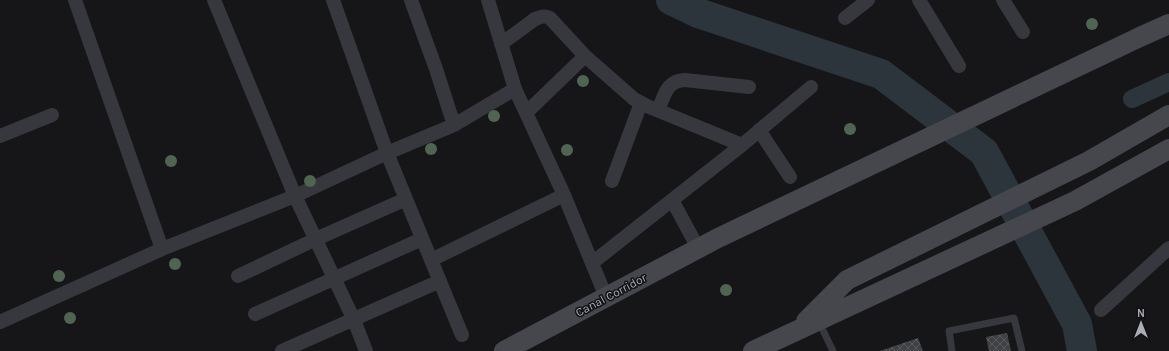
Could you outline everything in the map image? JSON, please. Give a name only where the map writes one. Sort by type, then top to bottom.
[{"type":"main road","points":[[1142,36],[1169,24]]},
{"type":"main road","points":[[1142,36],[1169,40]]},
{"type":"main road","name":"Canal Corridor","points":[[504,351],[718,238],[1142,36]]},
{"type":"main road","points":[[796,330],[847,280],[1102,154],[1169,115]]},
{"type":"main road","points":[[753,351],[1075,201],[1169,149]]},
{"type":"street","points":[[75,0],[162,250]]},
{"type":"street","points":[[214,0],[295,196],[354,320],[366,351]]},
{"type":"street","points":[[333,0],[387,153],[462,334]]},
{"type":"street","points":[[411,0],[454,125]]},
{"type":"street","points":[[488,0],[515,89],[564,195],[606,297]]},
{"type":"street","points":[[845,18],[868,0]]},
{"type":"street","points":[[919,0],[959,66]]},
{"type":"street","points":[[1003,0],[1023,32]]},
{"type":"street","points":[[501,44],[535,19],[541,16],[546,16],[550,18],[585,56],[634,99],[742,145]]},
{"type":"street","points":[[526,113],[585,56]]},
{"type":"street","points":[[658,110],[671,83],[677,80],[748,88]]},
{"type":"street","points":[[592,263],[742,145],[811,87]]},
{"type":"street","points":[[0,322],[162,250],[295,196],[387,153],[454,125],[515,89]]},
{"type":"street","points":[[612,181],[641,103]]},
{"type":"street","points":[[0,136],[52,115]]},
{"type":"street","points":[[759,130],[790,177]]},
{"type":"street","points":[[431,260],[564,195]]},
{"type":"street","points":[[238,276],[406,199]]},
{"type":"street","points":[[672,200],[698,248]]},
{"type":"street","points":[[255,314],[422,239]]},
{"type":"street","points":[[1101,310],[1169,248]]},
{"type":"street","points":[[282,351],[440,281]]},
{"type":"lane","points":[[952,351],[949,331],[1014,318],[1022,351]]},
{"type":"lane","points":[[818,320],[832,351]]},
{"type":"building","points":[[1007,333],[1011,351],[989,351],[986,337]]},
{"type":"building","points":[[918,338],[923,351],[880,351]]},
{"type":"waterway","points":[[671,0],[698,13],[881,74],[984,152],[1077,324],[1082,351]]},
{"type":"waterway","points":[[1132,99],[1169,82]]}]
